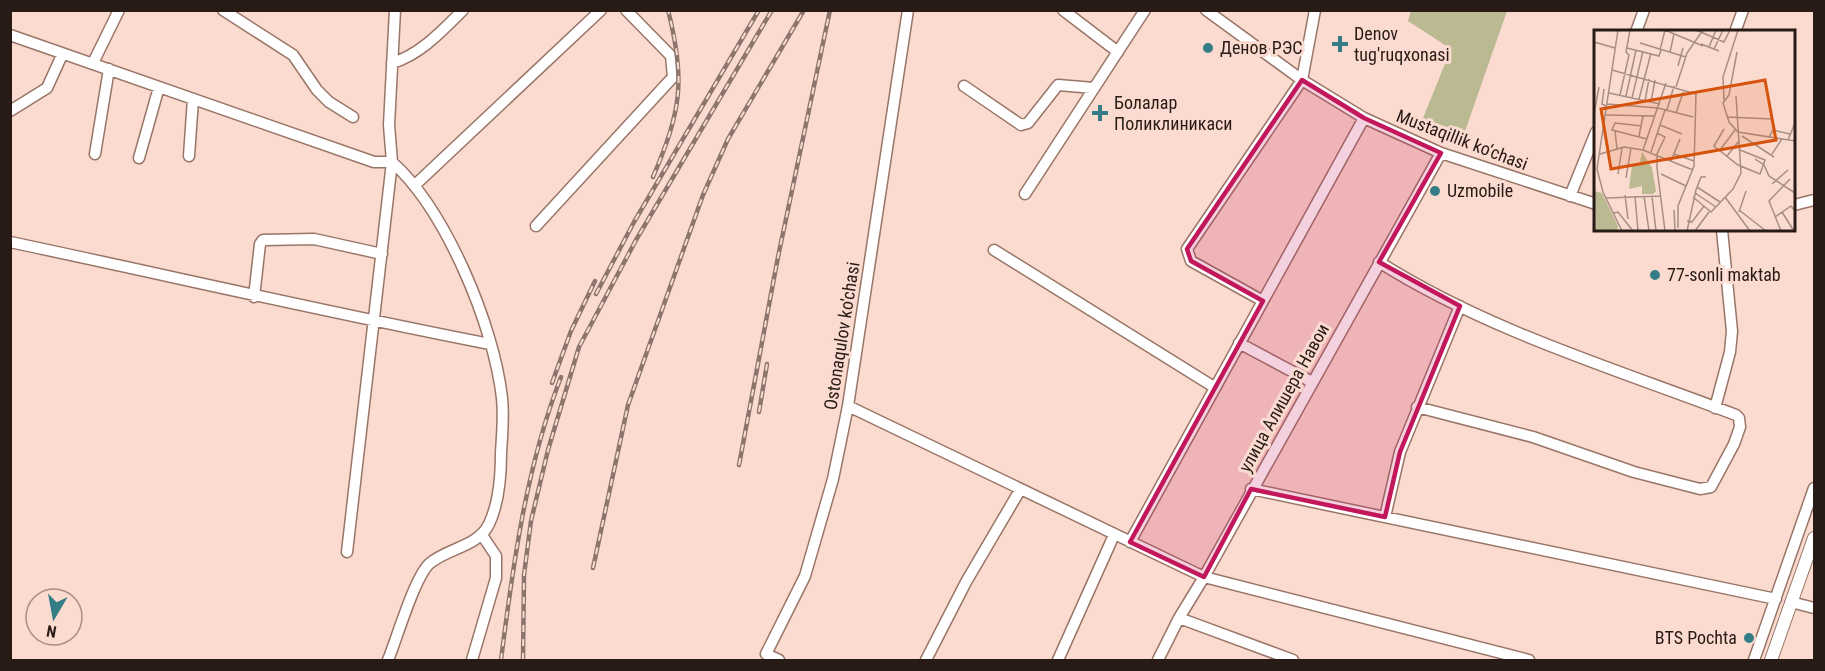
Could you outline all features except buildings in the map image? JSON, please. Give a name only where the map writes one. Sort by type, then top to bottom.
[{"type":"main road","points":[[1771,660],[1815,538]]},
{"type":"street","points":[[93,63],[119,10]]},
{"type":"street","points":[[223,10],[292,55],[317,90],[329,102],[353,117]]},
{"type":"street","points":[[347,552],[392,162],[389,125],[395,10]]},
{"type":"street","points":[[392,63],[422,48],[464,10]]},
{"type":"street","points":[[415,185],[601,10]]},
{"type":"street","points":[[536,226],[673,77],[671,56],[626,10]]},
{"type":"street","name":"Ostonaqulov ko'chasi","points":[[779,660],[766,654],[805,576],[828,497],[848,406],[908,10]]},
{"type":"street","points":[[1063,10],[1118,52]]},
{"type":"street","points":[[1025,194],[1145,10]]},
{"type":"street","name":"Mustaqillik ko‘chasi","points":[[1206,10],[1302,80],[1364,118],[1441,153],[1594,203]]},
{"type":"street","points":[[1263,301],[1191,261],[1187,256],[1187,249],[1302,80],[1315,10]]},
{"type":"street","points":[[1637,30],[1644,10]]},
{"type":"street","points":[[1736,30],[1743,10]]},
{"type":"street","points":[[10,35],[374,162],[392,162],[415,185],[471,285],[490,344],[503,400],[501,468],[496,505],[482,535],[429,564],[420,578],[388,660]]},
{"type":"street","points":[[10,111],[47,88],[62,55]]},
{"type":"street","points":[[95,154],[109,69]]},
{"type":"street","points":[[964,86],[1021,125],[1028,123],[1058,85],[1094,88]]},
{"type":"street","points":[[139,158],[159,87]]},
{"type":"street","points":[[189,156],[193,99]]},
{"type":"street","points":[[1130,542],[1364,118]]},
{"type":"street","points":[[1570,196],[1594,137]]},
{"type":"street","name":"улица Алишера Навои","points":[[1158,660],[1251,489],[1441,153]]},
{"type":"street","points":[[1795,205],[1815,200]]},
{"type":"street","points":[[1715,408],[1730,352],[1732,331],[1722,231]]},
{"type":"street","points":[[254,297],[260,243],[263,240],[314,239],[382,254]]},
{"type":"street","points":[[10,242],[188,279],[254,297],[490,344]]},
{"type":"street","points":[[994,250],[1214,387]]},
{"type":"street","points":[[1379,262],[1412,282],[1460,306],[1659,388],[1736,415],[1739,418],[1740,427],[1717,478],[1707,489],[1634,472],[1533,437],[1417,407]]},
{"type":"street","points":[[1385,517],[1400,452],[1460,306]]},
{"type":"street","points":[[1239,343],[1312,382]]},
{"type":"street","points":[[848,406],[1204,577],[1529,660]]},
{"type":"street","points":[[1754,660],[1815,488]]},
{"type":"street","points":[[1251,489],[1776,599]]},
{"type":"street","points":[[926,660],[966,582],[1020,490]]},
{"type":"street","points":[[472,660],[496,578],[496,556],[482,535]]},
{"type":"street","points":[[1058,660],[1114,535]]},
{"type":"street","points":[[1791,602],[1815,608]]},
{"type":"street","points":[[1179,618],[1268,656],[1293,660]]},
{"type":"highlighted area","points":[[1302,80],[1364,118],[1441,153],[1379,262],[1460,306],[1400,452],[1385,517],[1251,489],[1204,577],[1130,542],[1263,301],[1191,261],[1187,249]]},
{"type":"green space","points":[[1411,11],[1507,11],[1464,134],[1423,118],[1451,49],[1408,21]]},
{"type":"railway","points":[[653,177],[670,133],[678,95],[677,57],[668,10]]},
{"type":"railway","points":[[596,294],[634,222],[759,10]]},
{"type":"railway","points":[[523,660],[524,575],[531,521],[548,450],[579,347],[636,240],[772,10]]},
{"type":"railway","points":[[593,568],[628,405],[703,195],[728,139],[804,10]]},
{"type":"railway","points":[[739,465],[778,257],[830,10]]},
{"type":"railway","points":[[552,383],[571,331],[595,281]]},
{"type":"railway","points":[[759,412],[767,364]]},
{"type":"railway","points":[[501,660],[522,517],[539,446],[561,377]]},
{"type":"place","name":"Denov tug'ruqxonasi","points":[[1340,44]]},
{"type":"place","name":"Денов РЭС","points":[[1208,48]]},
{"type":"place","name":"Болалар Поликлиникаси","points":[[1100,113]]},
{"type":"place","name":"Uzmobile","points":[[1435,191]]},
{"type":"place","name":"77-sonli maktab","points":[[1655,275]]},
{"type":"place","name":"BTS Pochta","points":[[1749,638]]}]
